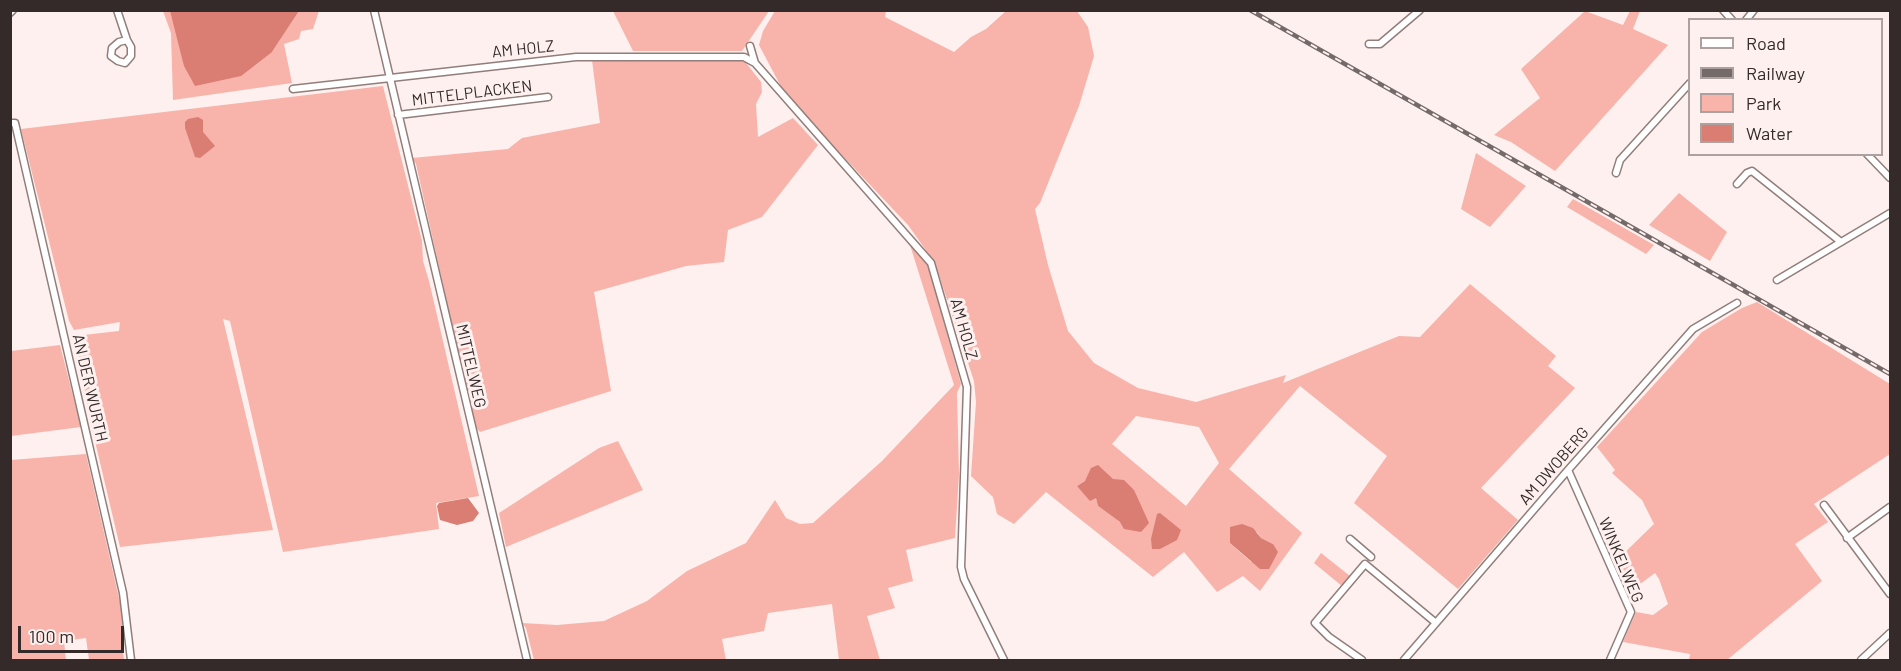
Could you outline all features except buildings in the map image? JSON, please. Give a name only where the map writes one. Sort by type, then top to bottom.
[{"type":"street","points":[[117,10],[127,40]]},
{"type":"street","name":"MITTELWEG","points":[[374,10],[527,660]]},
{"type":"street","points":[[1369,44],[1380,44],[1420,10]]},
{"type":"street","name":"AM HOLZ","points":[[750,46],[755,63]]},
{"type":"street","name":"AM HOLZ","points":[[294,89],[576,57],[744,57],[755,63],[931,263],[967,387],[961,567],[964,579],[1004,660]]},
{"type":"street","points":[[1616,173],[1620,160],[1688,84]]},
{"type":"street","name":"MITTELPLACKEN","points":[[398,115],[548,97]]},
{"type":"street","name":"AN DER WURTH","points":[[13,123],[123,593],[131,660]]},
{"type":"street","points":[[1869,156],[1890,178]]},
{"type":"street","points":[[1737,184],[1746,173],[1752,171],[1841,242]]},
{"type":"street","points":[[1777,280],[1890,213]]},
{"type":"street","name":"AM DWOBERG","points":[[1404,660],[1693,329],[1737,303]]},
{"type":"street","name":"WINKELWEG","points":[[1568,470],[1631,612],[1610,660]]},
{"type":"street","points":[[1824,505],[1890,594]]},
{"type":"street","points":[[1847,538],[1890,507]]},
{"type":"street","points":[[1350,539],[1371,555],[1315,623],[1329,637],[1362,660]]},
{"type":"street","points":[[1365,564],[1436,623]]},
{"type":"street","points":[[1861,660],[1890,633]]},
{"type":"green space","points":[[163,11],[170,11],[174,25],[272,52],[299,11],[319,11],[313,29],[301,31],[299,39],[284,44],[292,83],[173,100],[171,33]]},
{"type":"green space","points":[[613,11],[769,11],[742,51],[633,51]]},
{"type":"green space","points":[[775,11],[886,11],[885,17],[954,52],[1006,11],[1077,11],[1088,27],[1094,56],[1079,106],[1040,203],[1035,209],[1048,265],[1068,331],[1094,363],[1138,388],[1196,402],[1286,375],[1283,383],[1399,336],[1420,337],[1470,284],[1556,356],[1548,366],[1575,388],[1481,488],[1518,520],[1458,589],[1354,503],[1387,456],[1300,386],[1229,469],[1302,533],[1260,591],[1243,576],[1217,592],[1184,552],[1153,577],[1046,492],[1014,524],[997,514],[993,497],[971,476],[976,402],[974,381],[935,263],[908,225],[786,96],[759,45],[763,31]],"holes":[[[1136,416],[1199,427],[1219,463],[1186,506],[1112,444]],[[1085,481],[1141,532],[1120,522],[1098,506],[1096,498],[1077,486]],[[1257,532],[1261,538],[1273,544],[1251,562],[1230,543]]]},
{"type":"green space","points":[[1585,11],[1623,25],[1630,11],[1640,11],[1633,29],[1668,45],[1555,171],[1511,142],[1494,135],[1540,98],[1521,69]]},
{"type":"green space","points":[[743,59],[761,82],[762,92],[756,104],[758,137],[793,118],[818,145],[762,217],[728,230],[724,262],[686,266],[594,292],[611,391],[480,432],[474,423],[416,164],[412,158],[508,149],[522,138],[600,123],[592,60]]},
{"type":"green space","points":[[383,86],[422,241],[423,261],[479,496],[436,503],[439,529],[283,552],[230,321],[223,319],[273,530],[120,547],[90,420],[75,336],[119,331],[120,322],[74,330],[69,321],[21,129]]},
{"type":"green space","points":[[1476,153],[1526,186],[1490,227],[1461,209]]},
{"type":"green space","points":[[1679,193],[1727,232],[1710,261],[1649,225]]},
{"type":"green space","points":[[1573,199],[1654,245],[1646,254],[1567,207]]},
{"type":"green space","points":[[910,245],[928,265],[961,384],[957,393],[959,474],[955,538],[906,550],[913,581],[888,588],[895,608],[867,616],[880,660],[839,660],[832,604],[768,613],[764,631],[722,639],[726,660],[534,660],[526,628],[522,623],[557,625],[604,621],[647,601],[687,571],[746,543],[775,500],[786,518],[800,524],[813,523],[882,461],[954,385]]},
{"type":"green space","points":[[1757,302],[1890,384],[1890,454],[1814,504],[1828,522],[1795,544],[1822,581],[1727,660],[1689,660],[1690,654],[1623,642],[1636,612],[1653,615],[1668,604],[1655,573],[1628,593],[1615,562],[1654,524],[1642,500],[1612,473],[1615,470],[1597,447],[1702,332],[1742,308]]},
{"type":"green space","points":[[60,345],[81,427],[11,436],[11,351]]},
{"type":"green space","points":[[618,441],[643,490],[506,547],[499,513],[599,448]]},
{"type":"green space","points":[[86,454],[124,620],[121,634],[124,660],[89,660],[86,638],[64,641],[66,660],[11,660],[11,460]]},
{"type":"green space","points":[[1321,553],[1350,576],[1342,586],[1314,563]]},
{"type":"water","points":[[170,10],[299,11],[272,52],[241,76],[195,86],[184,66]]},
{"type":"water","points":[[198,117],[203,120],[203,132],[215,146],[200,158],[195,157],[185,128],[185,122],[188,119]]},
{"type":"water","points":[[1098,465],[1113,479],[1124,480],[1134,490],[1149,523],[1141,532],[1124,529],[1120,522],[1098,506],[1096,498],[1090,501],[1077,486],[1085,481],[1091,468]]},
{"type":"water","points":[[468,498],[479,513],[473,521],[457,525],[440,520],[437,506],[439,503]]},
{"type":"water","points":[[1160,513],[1181,530],[1177,540],[1160,549],[1152,549],[1151,539],[1157,514]]},
{"type":"water","points":[[1242,524],[1253,528],[1261,538],[1273,544],[1278,552],[1269,569],[1260,569],[1230,543],[1230,527]]},
{"type":"railway","points":[[1250,10],[1890,374]]}]
